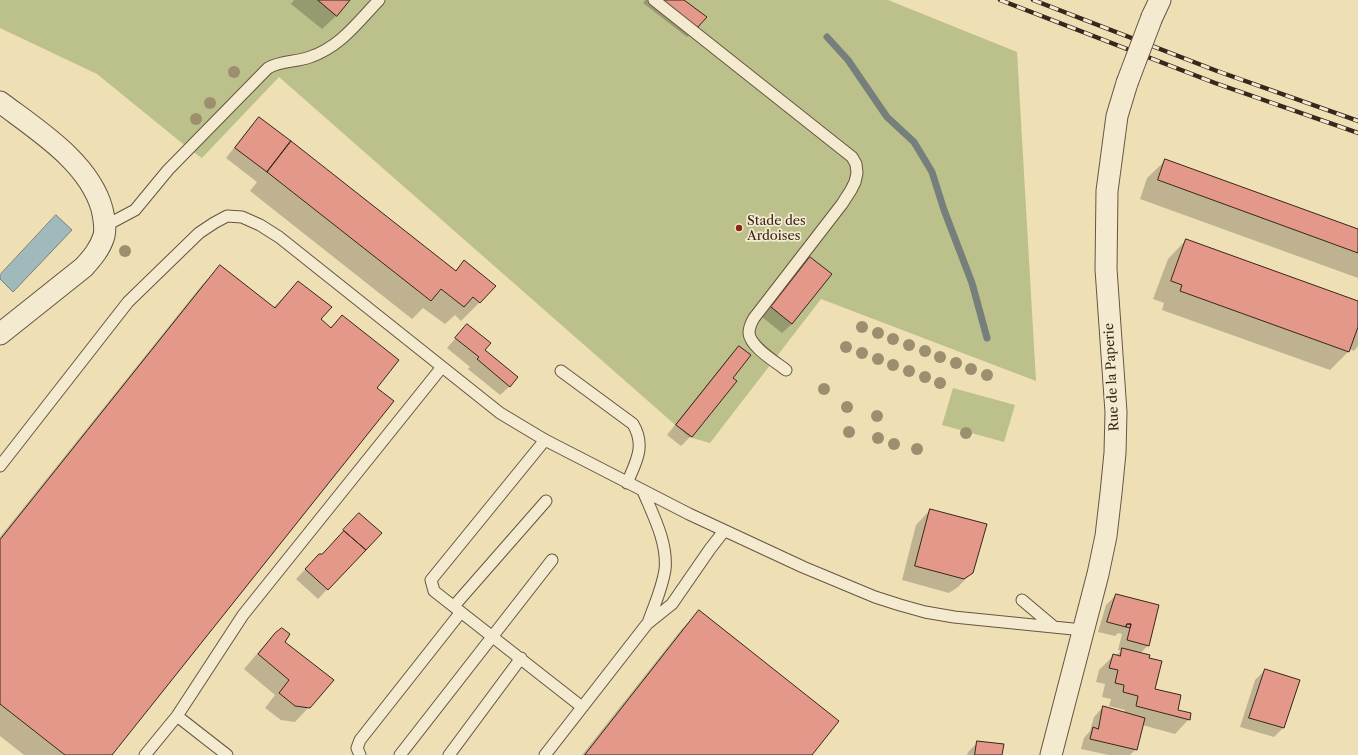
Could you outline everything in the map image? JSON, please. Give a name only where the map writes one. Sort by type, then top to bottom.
[{"type":"street","name":"Rue de la Paperie","points":[[1051,755],[1098,574],[1106,536],[1115,453],[1116,412],[1106,269],[1107,190],[1117,116],[1127,83],[1156,9]]},
{"type":"street","points":[[0,102],[69,157],[96,190],[104,220],[104,235],[100,246],[94,256],[84,267],[0,334]]},
{"type":"lane","points":[[104,220],[135,210],[178,159],[268,68],[274,64],[304,59],[331,48],[344,38],[379,0]]},
{"type":"lane","points":[[654,0],[852,157],[856,164],[857,173],[855,182],[842,204],[754,318],[750,326],[749,333],[753,343],[786,370]]},
{"type":"lane","points":[[0,466],[128,302],[199,233],[214,222],[227,216],[242,217],[260,225],[279,237],[500,413],[545,440],[724,531],[876,598],[925,612],[954,617],[1083,630]]},
{"type":"lane","points":[[145,755],[176,716],[243,615],[442,367]]},
{"type":"lane","points":[[561,371],[633,424],[636,429],[640,445],[637,460],[627,483]]},
{"type":"lane","points":[[545,440],[431,580],[434,590],[582,707]]},
{"type":"lane","points":[[643,491],[656,522],[665,557],[665,569],[662,582],[647,624]]},
{"type":"lane","points":[[360,755],[357,748],[360,740],[458,609],[546,501]]},
{"type":"lane","points":[[545,755],[647,624],[672,604],[710,548],[724,531]]},
{"type":"lane","points":[[400,755],[552,560]]},
{"type":"lane","points":[[1022,600],[1054,627]]},
{"type":"lane","points":[[449,755],[521,658]]},
{"type":"lane","points":[[176,716],[227,755]]},
{"type":"green space","name":"Stade des Ardoises","points":[[0,0],[888,0],[1017,52],[1036,381],[821,299],[710,443],[689,437],[279,77],[202,158],[97,74],[0,28]]},
{"type":"green space","points":[[953,388],[1015,405],[1004,442],[942,425]]},
{"type":"water","points":[[56,215],[72,230],[13,292],[0,279],[0,275]]},
{"type":"building","points":[[318,0],[350,0],[337,16]]},
{"type":"building","points":[[661,0],[684,0],[707,17],[697,28]]},
{"type":"building","points":[[259,117],[291,141],[267,172],[235,148]]},
{"type":"building","points":[[291,141],[456,271],[464,260],[496,286],[480,303],[473,297],[464,307],[441,289],[431,301],[267,172]]},
{"type":"building","points":[[1165,159],[1358,229],[1358,253],[1158,180]]},
{"type":"building","points":[[1186,239],[1358,301],[1358,327],[1349,352],[1180,291],[1182,285],[1171,281]]},
{"type":"building","points":[[810,257],[832,274],[792,324],[771,307]]},
{"type":"building","points":[[220,265],[275,308],[298,281],[332,307],[321,319],[331,328],[342,315],[399,360],[377,388],[394,401],[112,755],[65,755],[0,704],[0,540]]},
{"type":"building","points":[[467,324],[491,343],[485,350],[518,377],[510,387],[477,359],[479,357],[455,338]]},
{"type":"building","points":[[739,346],[751,355],[733,378],[737,381],[692,437],[676,425]]},
{"type":"building","points":[[930,509],[987,524],[973,573],[964,579],[915,566]]},
{"type":"building","points":[[359,513],[382,533],[366,550],[343,530]]},
{"type":"building","points":[[344,531],[366,550],[328,590],[305,569]]},
{"type":"building","points":[[1116,594],[1159,605],[1149,646],[1127,640],[1131,624],[1127,624],[1126,627],[1107,622]]},
{"type":"building","points":[[699,610],[839,721],[812,755],[585,755]]},
{"type":"building","points":[[1127,624],[1131,624],[1130,628],[1126,627]]},
{"type":"building","points":[[282,628],[290,634],[285,642],[334,680],[310,708],[295,706],[279,693],[289,680],[258,654],[275,633]]},
{"type":"building","points":[[1122,648],[1150,655],[1149,658],[1162,661],[1155,689],[1181,695],[1178,710],[1191,713],[1190,720],[1136,706],[1138,696],[1123,692],[1124,685],[1115,683],[1118,670],[1109,668],[1113,654],[1120,656]]},
{"type":"building","points":[[1265,669],[1300,680],[1284,728],[1249,718]]},
{"type":"building","points":[[1103,706],[1145,718],[1137,750],[1090,739],[1093,727],[1098,729]]},
{"type":"building","points":[[977,741],[1004,744],[1002,755],[975,755]]},
{"type":"waterway","points":[[827,37],[848,60],[887,117],[914,142],[932,172],[944,210],[972,283],[987,338]]},
{"type":"railway","points":[[1000,0],[1215,83],[1358,133]]},
{"type":"railway","points":[[1033,0],[1217,71],[1358,121]]},
{"type":"place","name":"Stade des Ardoises","points":[[739,228]]}]
